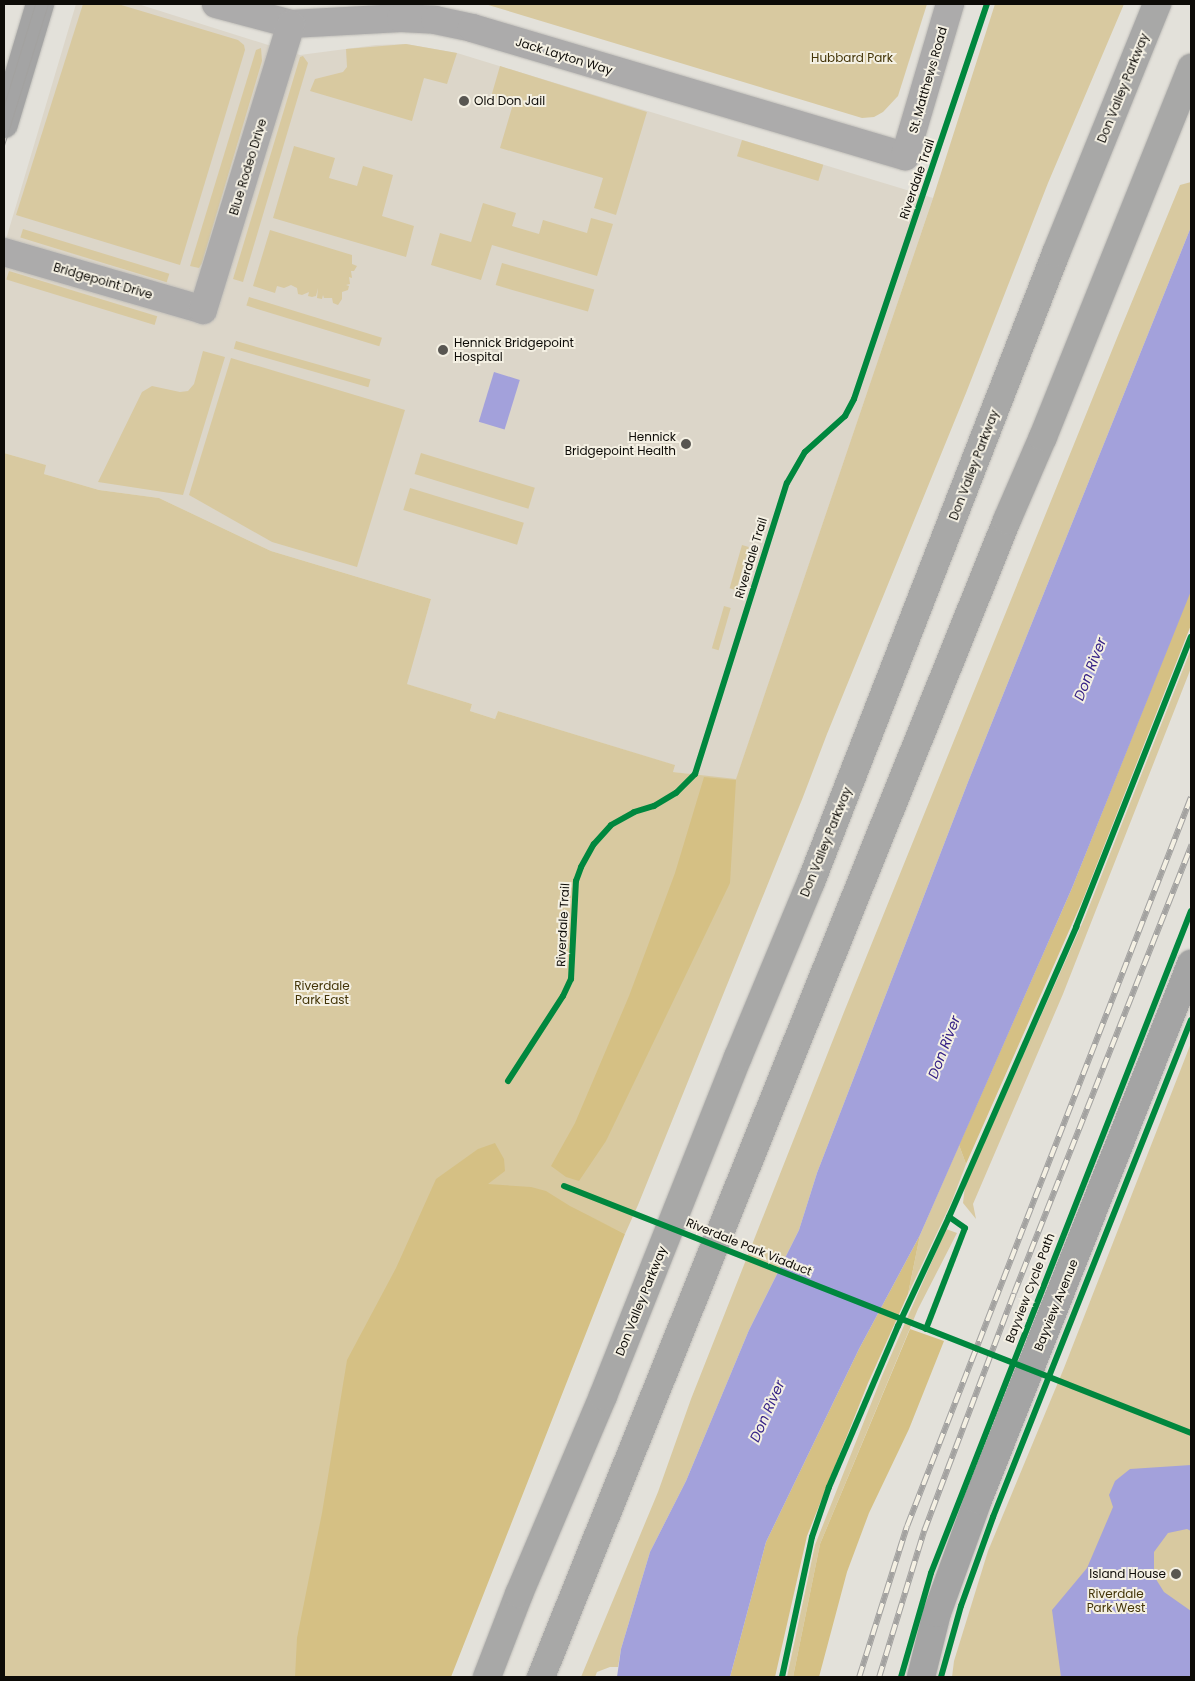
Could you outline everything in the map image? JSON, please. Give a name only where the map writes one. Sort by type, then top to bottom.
[{"type":"highway","name":"Don Valley Parkway","points":[[487,1677],[519,1594],[603,1396],[738,1056],[811,882],[1056,253],[1157,4]]},
{"type":"highway","points":[[541,1677],[1003,529],[1043,437],[1191,68]]},
{"type":"main road","points":[[4,124],[40,4]]},
{"type":"main road","name":"Bayview Avenue","points":[[921,1677],[937,1613],[978,1500],[1191,964]]},
{"type":"street","name":"Jack Layton Way","points":[[216,4],[291,24],[323,24],[363,19],[435,20],[472,28],[905,156]]},
{"type":"street","name":"St. Matthews Road","points":[[905,156],[950,4]]},
{"type":"street","name":"Blue Rodeo Drive","points":[[203,310],[291,24]]},
{"type":"street","name":"Bridgepoint Drive","points":[[4,252],[203,310]]},
{"type":"shaded area","name":"Hennick Bridgepoint Hospital","points":[[76,4],[138,4],[300,55],[376,45],[406,44],[457,53],[933,198],[736,780],[673,772],[674,765],[498,711],[495,719],[470,711],[472,704],[406,684],[431,599],[271,551],[159,498],[99,490],[44,474],[45,465],[4,453],[4,246]]},
{"type":"shaded area","points":[[1191,589],[1191,625],[1084,897],[966,1164],[959,1145],[1072,888]]},
{"type":"shaded area","points":[[704,777],[736,780],[730,883],[606,1141],[579,1181],[566,1177],[551,1166],[575,1123],[629,996],[675,873]]},
{"type":"shaded area","points":[[495,1143],[504,1159],[505,1171],[488,1184],[531,1187],[546,1191],[570,1206],[625,1234],[451,1677],[295,1677],[297,1638],[322,1513],[347,1360],[396,1268],[436,1179],[478,1149]]},
{"type":"shaded area","points":[[920,1235],[908,1294],[868,1383],[807,1536],[775,1677],[730,1677],[766,1542],[859,1349]]},
{"type":"shaded area","points":[[910,1329],[944,1341],[909,1429],[869,1513],[847,1572],[819,1677],[793,1677],[820,1544]]},
{"type":"green space","points":[[83,4],[118,4],[238,40],[244,45],[245,50],[180,265],[16,215]]},
{"type":"green space","name":"Hubbard Park","points":[[485,4],[927,4],[898,96],[883,112],[874,117],[862,118]]},
{"type":"green space","name":"Riverdale Park East","points":[[995,4],[1124,4],[1048,183],[966,393],[638,1205],[625,1234],[570,1207],[386,1677],[4,1677],[4,453],[46,465],[44,474],[99,490],[159,498],[271,551],[431,599],[407,684],[472,704],[470,711],[495,719],[498,711],[675,765],[673,772],[736,779],[933,198]]},
{"type":"green space","points":[[406,44],[457,53],[447,84],[424,78],[412,121],[310,91],[315,79],[343,72],[347,67],[346,49]]},
{"type":"green space","points":[[261,48],[262,61],[202,263],[199,268],[190,266],[256,50]]},
{"type":"green space","points":[[303,56],[308,63],[243,282],[233,279],[300,57]]},
{"type":"green space","points":[[500,66],[647,112],[616,215],[594,208],[603,178],[500,148],[513,104],[491,97]]},
{"type":"green space","points":[[742,140],[823,165],[818,181],[737,156]]},
{"type":"green space","points":[[294,146],[335,158],[329,178],[357,186],[363,166],[393,175],[382,216],[414,226],[406,257],[273,218]]},
{"type":"green space","points":[[1191,182],[1191,227],[968,782],[817,1173],[799,1230],[749,1330],[686,1481],[650,1552],[621,1649],[618,1667],[610,1667],[597,1672],[595,1677],[581,1677],[658,1492],[691,1399],[844,1012],[1119,333],[1180,185]]},
{"type":"green space","points":[[483,203],[516,213],[512,226],[539,234],[543,220],[587,233],[591,218],[613,224],[597,276],[492,245],[481,280],[431,265],[440,233],[471,242]]},
{"type":"green space","points":[[23,229],[169,274],[167,282],[20,238]]},
{"type":"green space","points":[[270,230],[352,255],[352,264],[357,266],[354,271],[351,271],[352,278],[349,277],[350,284],[346,285],[349,286],[348,290],[342,292],[342,299],[338,305],[333,303],[332,298],[324,298],[323,295],[322,299],[317,298],[318,288],[316,296],[312,297],[308,296],[309,292],[302,295],[298,294],[297,288],[291,285],[284,288],[277,286],[275,293],[253,286]]},
{"type":"green space","points":[[502,263],[594,289],[588,312],[496,285]]},
{"type":"green space","points":[[9,271],[157,316],[155,325],[6,280]]},
{"type":"green space","points":[[249,297],[382,338],[379,346],[246,306]]},
{"type":"green space","points":[[236,341],[371,380],[368,387],[234,349]]},
{"type":"green space","points":[[203,351],[225,357],[183,495],[98,482],[142,392],[152,386],[180,392],[188,391],[194,384]]},
{"type":"green space","points":[[231,358],[405,410],[357,567],[272,542],[189,495]]},
{"type":"green space","points":[[421,453],[535,488],[528,509],[415,474]]},
{"type":"green space","points":[[410,488],[524,523],[517,545],[403,510]]},
{"type":"green space","points":[[742,545],[749,547],[736,590],[730,588]]},
{"type":"green space","points":[[724,606],[731,608],[719,650],[712,648]]},
{"type":"green space","points":[[1191,649],[1191,668],[1063,994],[973,1204],[976,1219],[963,1203],[965,1186],[1085,917]]},
{"type":"green space","name":"Riverdale Park West","points":[[1191,1043],[1191,1677],[952,1677],[954,1661],[988,1551],[1064,1368]]},
{"type":"green space","points":[[959,1145],[966,1164],[952,1201],[908,1294],[920,1235]]},
{"type":"green space","points":[[946,1229],[957,1233],[918,1309],[820,1544],[793,1677],[787,1677],[815,1545],[882,1376]]},
{"type":"water","name":"Don River","points":[[1191,227],[1191,591],[1072,888],[920,1235],[859,1349],[766,1542],[730,1677],[617,1677],[621,1649],[650,1552],[686,1481],[749,1330],[799,1230],[817,1173],[968,782]]},
{"type":"water","points":[[494,372],[520,380],[505,430],[479,422]]},
{"type":"water","points":[[1191,1465],[1191,1531],[1187,1529],[1168,1533],[1154,1552],[1154,1576],[1164,1592],[1191,1611],[1191,1677],[1061,1677],[1052,1610],[1087,1568],[1113,1507],[1109,1495],[1115,1481],[1130,1469]]},
{"type":"tram line","points":[[4,105],[35,4]]},
{"type":"tram line","points":[[4,145],[48,4]]},
{"type":"railway","points":[[859,1677],[907,1526],[1191,797]]},
{"type":"railway","points":[[879,1677],[924,1531],[1014,1293],[1191,845]]},
{"type":"cycle path","name":"Riverdale Trail","points":[[508,1081],[563,996],[571,979],[576,881],[581,867],[594,844],[611,825],[634,812],[654,806],[676,793],[695,774],[787,483],[805,452],[845,416],[854,399],[987,4]]},
{"type":"cycle path","points":[[782,1677],[812,1537],[829,1487],[898,1326],[949,1217],[1076,927],[1191,637]]},
{"type":"cycle path","name":"Bayview Cycle Path","points":[[901,1677],[931,1573],[1191,911]]},
{"type":"cycle path","points":[[941,1677],[961,1606],[993,1517],[1191,1020]]},
{"type":"cycle path","name":"Riverdale Park Viaduct","points":[[564,1186],[1191,1433]]},
{"type":"cycle path","points":[[926,1329],[965,1228],[949,1217]]},
{"type":"place","name":"Old Don Jail","points":[[464,101]]},
{"type":"place","name":"Hennick Bridgepoint Hospital","points":[[443,350]]},
{"type":"place","name":"Hennick Bridgepoint Health","points":[[686,444]]},
{"type":"place","name":"Island House","points":[[1176,1574]]}]
